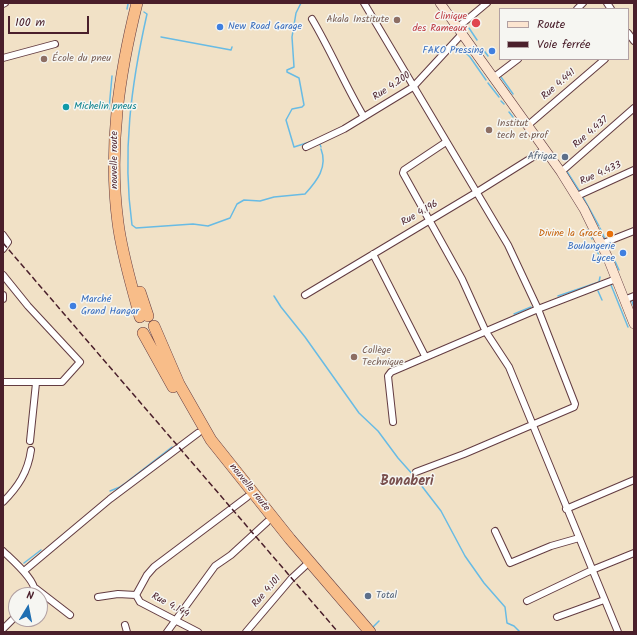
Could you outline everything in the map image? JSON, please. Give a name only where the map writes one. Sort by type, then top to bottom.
[{"type":"highway","name":"nouvelle route","points":[[137,3],[120,85],[115,123],[114,169],[118,223],[144,316]]},
{"type":"highway","name":"nouvelle route","points":[[143,3],[125,94],[120,153],[120,182],[127,237],[144,316]]},
{"type":"highway","points":[[144,316],[152,318],[154,326],[150,332],[143,333],[136,325],[144,316]]},
{"type":"highway","name":"nouvelle route","points":[[154,326],[179,384],[211,440],[294,544],[370,632]]},
{"type":"highway","name":"nouvelle route","points":[[143,333],[198,433],[246,497],[362,632]]},
{"type":"main road","points":[[440,3],[561,172],[576,196],[592,224],[634,324]]},
{"type":"street","points":[[364,3],[512,251],[538,309],[575,404],[574,407],[464,454],[416,472]]},
{"type":"street","name":"Rue 4.200","points":[[306,147],[344,129],[413,87],[459,31],[487,3]]},
{"type":"street","points":[[312,19],[329,48],[350,94],[364,117]]},
{"type":"street","points":[[3,58],[56,44]]},
{"type":"street","points":[[494,78],[517,60]]},
{"type":"street","name":"Rue 4.441","points":[[527,126],[604,60]]},
{"type":"street","name":"Rue 4.437","points":[[561,172],[634,108]]},
{"type":"street","points":[[446,142],[403,171],[459,274],[486,332],[507,364],[618,632]]},
{"type":"street","name":"Rue 4.196","points":[[305,295],[544,150]]},
{"type":"street","name":"Rue 4.433","points":[[576,196],[634,170]]},
{"type":"street","points":[[601,244],[634,231]]},
{"type":"street","points":[[3,249],[8,242],[5,237]]},
{"type":"street","points":[[373,254],[425,356]]},
{"type":"street","points":[[3,275],[28,306],[80,362],[62,382],[3,382]]},
{"type":"street","points":[[393,422],[389,374],[425,356],[486,332],[538,309],[616,279]]},
{"type":"street","points":[[624,300],[634,296]]},
{"type":"street","points":[[30,441],[36,383]]},
{"type":"street","points":[[24,571],[110,499],[198,433]]},
{"type":"street","points":[[3,502],[21,482],[29,464],[31,450]]},
{"type":"street","points":[[566,509],[634,480]]},
{"type":"street","points":[[98,597],[118,594],[136,595],[147,575],[154,567],[246,497]]},
{"type":"street","points":[[167,632],[215,566],[231,555],[267,522]]},
{"type":"street","points":[[495,531],[510,563],[551,546],[579,538]]},
{"type":"street","points":[[3,551],[24,571],[34,587]]},
{"type":"street","points":[[527,602],[592,570],[634,553]]},
{"type":"street","name":"Rue 4.101","points":[[246,632],[291,579],[305,566]]},
{"type":"street","name":"Rue 4.144","points":[[136,595],[140,602],[174,621],[198,632]]},
{"type":"street","points":[[48,598],[70,615]]},
{"type":"street","points":[[557,617],[604,600]]},
{"type":"street","points":[[125,625],[127,632]]},
{"type":"waterway","points":[[301,3],[296,13],[292,37],[294,67],[287,70],[287,72],[299,78],[304,105],[302,107],[292,109],[286,120],[294,147],[316,140]]},
{"type":"waterway","points":[[127,9],[128,4]]},
{"type":"waterway","points":[[144,12],[147,14],[136,67],[128,145],[129,198],[132,225],[136,228],[193,224],[208,226],[230,218]]},
{"type":"waterway","points":[[469,28],[477,40]]},
{"type":"waterway","points":[[161,37],[231,50],[232,47]]},
{"type":"waterway","points":[[482,48],[488,56]]},
{"type":"waterway","points":[[463,50],[470,57],[486,80]]},
{"type":"waterway","points":[[109,109],[112,76]]},
{"type":"waterway","points":[[501,77],[513,94]]},
{"type":"waterway","points":[[488,83],[499,97]]},
{"type":"waterway","points":[[501,101],[504,104]]},
{"type":"waterway","points":[[509,112],[513,117]]},
{"type":"waterway","points":[[516,120],[519,125]]},
{"type":"waterway","points":[[319,142],[321,147]]},
{"type":"waterway","points":[[230,218],[237,204],[244,200],[260,201],[274,197],[305,194],[314,184],[322,168],[323,156],[321,149]]},
{"type":"waterway","points":[[566,170],[580,192]]},
{"type":"waterway","points":[[583,197],[599,226]]},
{"type":"waterway","points":[[600,228],[605,239]]},
{"type":"waterway","points":[[588,230],[592,239]]},
{"type":"waterway","points":[[594,244],[596,248]]},
{"type":"waterway","points":[[597,251],[601,260]]},
{"type":"waterway","points":[[614,259],[619,270]]},
{"type":"waterway","points":[[558,296],[599,282],[600,277]]},
{"type":"waterway","points":[[611,285],[628,327]]},
{"type":"waterway","points":[[598,291],[602,300]]},
{"type":"waterway","points":[[274,296],[359,413],[378,431],[441,511],[465,556],[484,583],[505,607],[507,623],[514,626],[520,632]]},
{"type":"waterway","points":[[631,299],[634,307]]},
{"type":"waterway","points":[[514,314],[531,307]]},
{"type":"waterway","points":[[128,481],[172,447]]},
{"type":"waterway","points":[[121,486],[127,482]]},
{"type":"waterway","points":[[110,491],[120,487]]},
{"type":"waterway","points":[[24,563],[41,550]]},
{"type":"waterway","points":[[372,628],[379,621]]},
{"type":"railway","points":[[3,243],[338,632]]},
{"type":"place","name":"Akala Institute","points":[[397,20]]},
{"type":"place","name":"Clinique des Rameaux","points":[[476,23]]},
{"type":"place","name":"New Road Garage","points":[[220,27]]},
{"type":"place","name":"FAKO Pressing","points":[[492,51]]},
{"type":"place","name":"École du pneu","points":[[44,59]]},
{"type":"place","name":"Michelin pneus","points":[[66,107]]},
{"type":"place","name":"Institut tech et prof","points":[[489,130]]},
{"type":"place","name":"Afrigaz","points":[[565,157]]},
{"type":"place","name":"Divine la Grace","points":[[610,234]]},
{"type":"place","name":"Boulangerie Lycee","points":[[623,253]]},
{"type":"place","name":"Marché Grand Hangar","points":[[73,306]]},
{"type":"place","name":"Collège Technique","points":[[354,357]]},
{"type":"place","name":"Total","points":[[368,596]]},
{"type":"district","name":"Bonaberi","points":[[407,483]]}]
